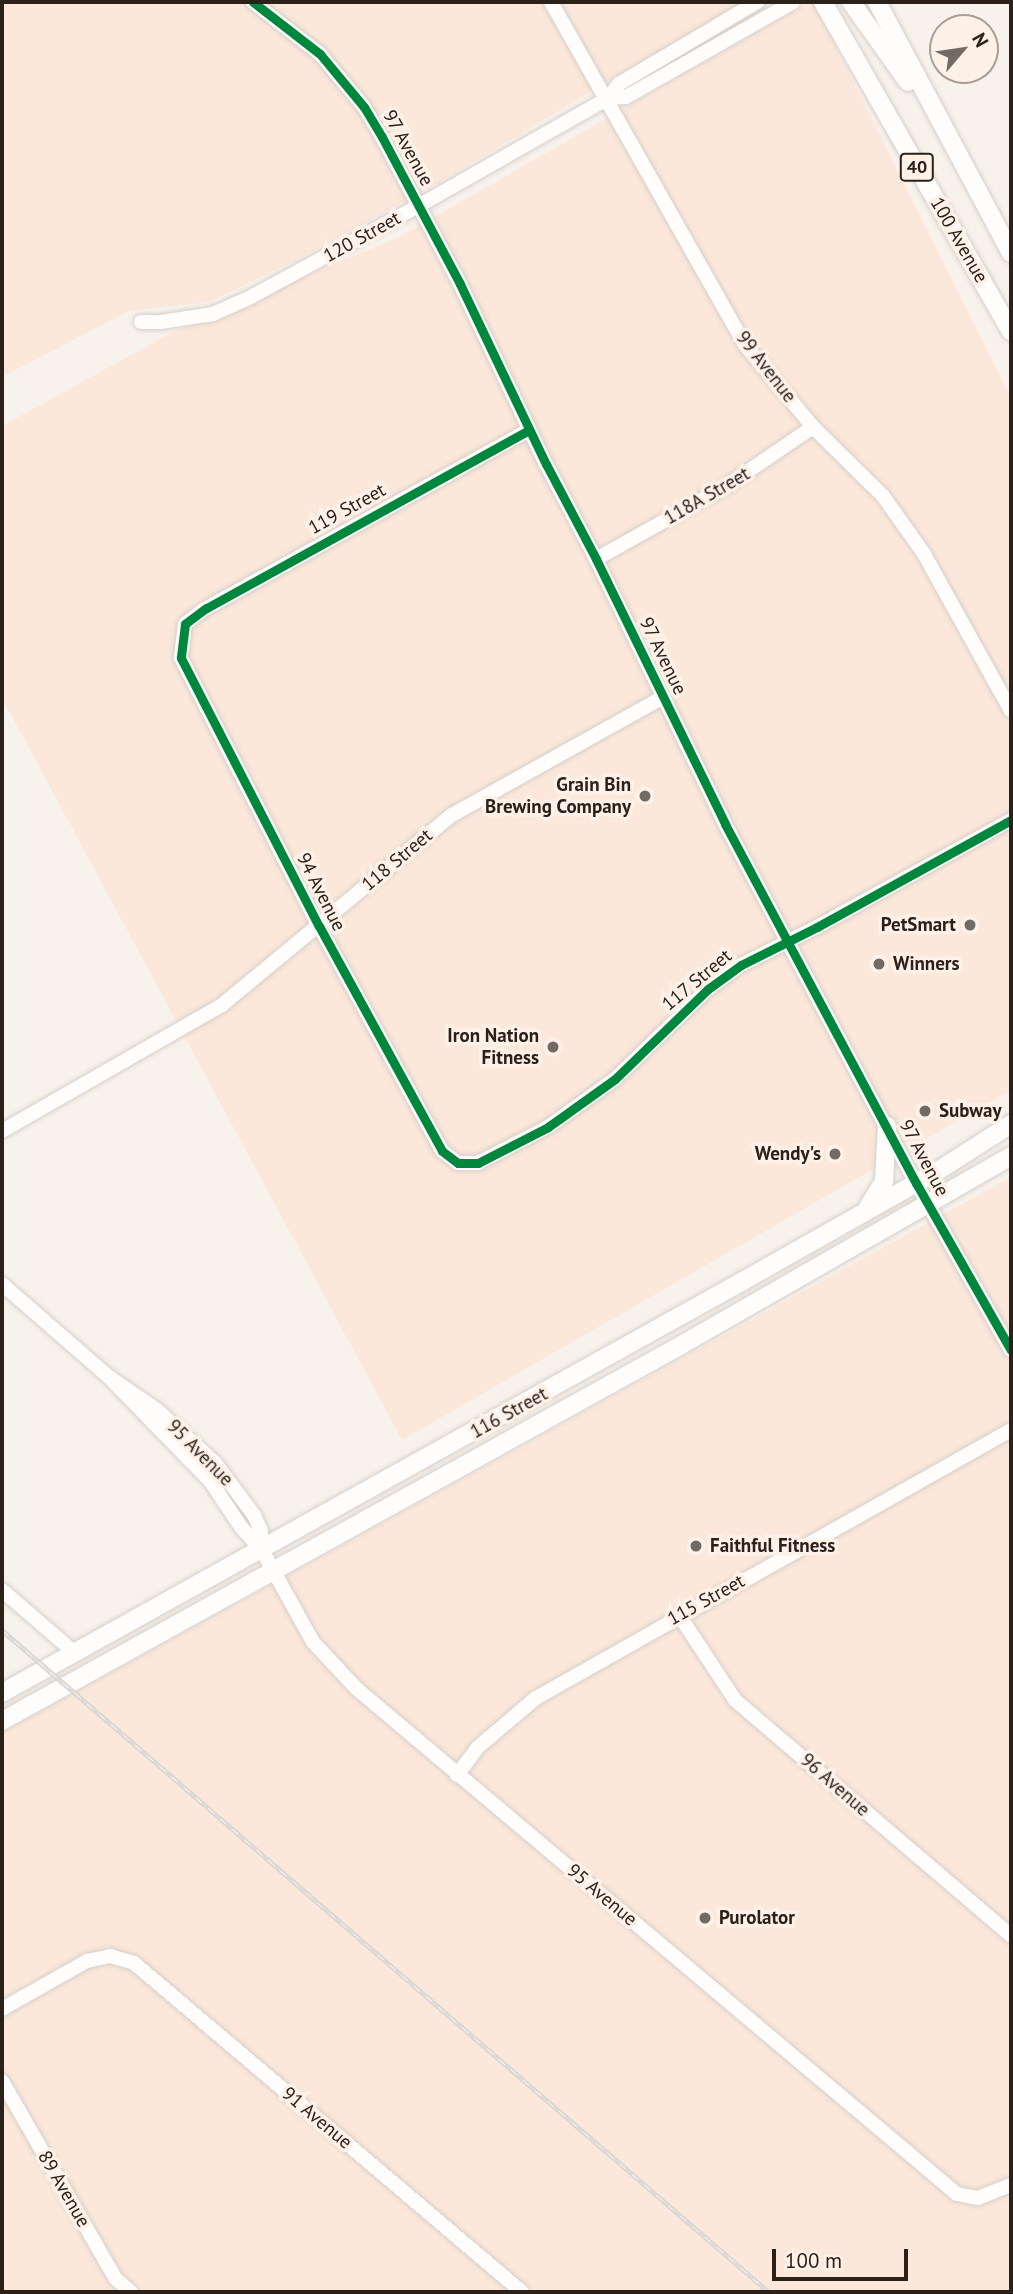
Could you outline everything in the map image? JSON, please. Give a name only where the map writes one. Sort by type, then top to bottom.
[{"type":"main road","name":"100 Avenue","points":[[823,2],[1011,331]]},
{"type":"main road","points":[[851,2],[945,133]]},
{"type":"main road","name":"100 Avenue","points":[[877,2],[1011,253]]},
{"type":"main road","name":"116 Street","points":[[2,1693],[916,1183],[1011,1124]]},
{"type":"main road","points":[[864,1212],[884,1181],[887,1126]]},
{"type":"main road","name":"116 Street","points":[[2,1721],[929,1205],[1011,1156]]},
{"type":"street","name":"97 Avenue","points":[[253,2],[320,54],[341,77],[364,107],[420,205],[725,824],[916,1183],[1011,1350]]},
{"type":"street","name":"99 Avenue","points":[[551,2],[608,97],[706,280],[746,346],[813,427],[883,496],[924,554],[1011,712]]},
{"type":"street","name":"120 Street","points":[[141,322],[161,322],[213,314],[247,299],[420,205],[608,97],[619,84],[757,2]]},
{"type":"street","name":"120 Street","points":[[608,97],[626,97],[793,2]]},
{"type":"street","name":"118A Street","points":[[596,559],[722,489],[813,427]]},
{"type":"street","name":"119 Street","points":[[185,624],[229,595],[529,430]]},
{"type":"street","name":"94 Avenue","points":[[185,624],[181,658],[319,926],[429,1130],[442,1151],[458,1163]]},
{"type":"street","name":"118 Street","points":[[2,1131],[222,1005],[412,845],[452,815],[663,697]]},
{"type":"street","name":"117 Street","points":[[458,1163],[478,1163],[498,1154],[589,1100],[708,989],[741,965],[1011,820]]},
{"type":"street","name":"95 Avenue","points":[[2,1284],[109,1377],[211,1482],[241,1527],[262,1550],[313,1642],[357,1689],[957,2194],[981,2197],[1011,2185]]},
{"type":"street","name":"115 Street","points":[[457,1775],[478,1748],[536,1698],[1011,1430]]},
{"type":"street","points":[[2,1590],[75,1653]]},
{"type":"street","name":"96 Avenue","points":[[679,1615],[735,1700],[1011,1936]]},
{"type":"street","name":"91 Avenue","points":[[2,2008],[87,1961],[106,1957],[134,1963],[522,2292]]},
{"type":"street","name":"89 Avenue","points":[[2,2081],[116,2279],[131,2292]]},
{"type":"shaded area","points":[[2,2],[749,2],[632,67],[443,180],[295,261],[209,302],[129,311],[2,377]]},
{"type":"shaded area","points":[[813,2],[1011,397],[1011,1090],[402,1440],[2,698],[2,426],[173,332],[401,236]]},
{"type":"shaded area","points":[[1011,1177],[1011,2292],[2,2292],[2,1733]]},
{"type":"railway","points":[[2,1630],[769,2292]]},
{"type":"cycle path","points":[[253,2],[320,54],[364,107],[382,137],[460,284],[725,824],[916,1183],[1011,1350]]},
{"type":"cycle path","points":[[529,430],[206,608],[185,624],[181,658],[319,926],[442,1151],[458,1163],[478,1163],[548,1127],[615,1079],[708,989],[741,965],[817,927],[1011,820]]},
{"type":"place","name":"Grain Bin Brewing Company","points":[[645,796]]},
{"type":"place","name":"PetSmart","points":[[970,925]]},
{"type":"place","name":"Winners","points":[[879,964]]},
{"type":"place","name":"Iron Nation Fitness","points":[[553,1047]]},
{"type":"place","name":"Subway","points":[[925,1111]]},
{"type":"place","name":"Wendy's","points":[[835,1154]]},
{"type":"place","name":"Faithful Fitness","points":[[696,1546]]},
{"type":"place","name":"Purolator","points":[[705,1918]]}]
